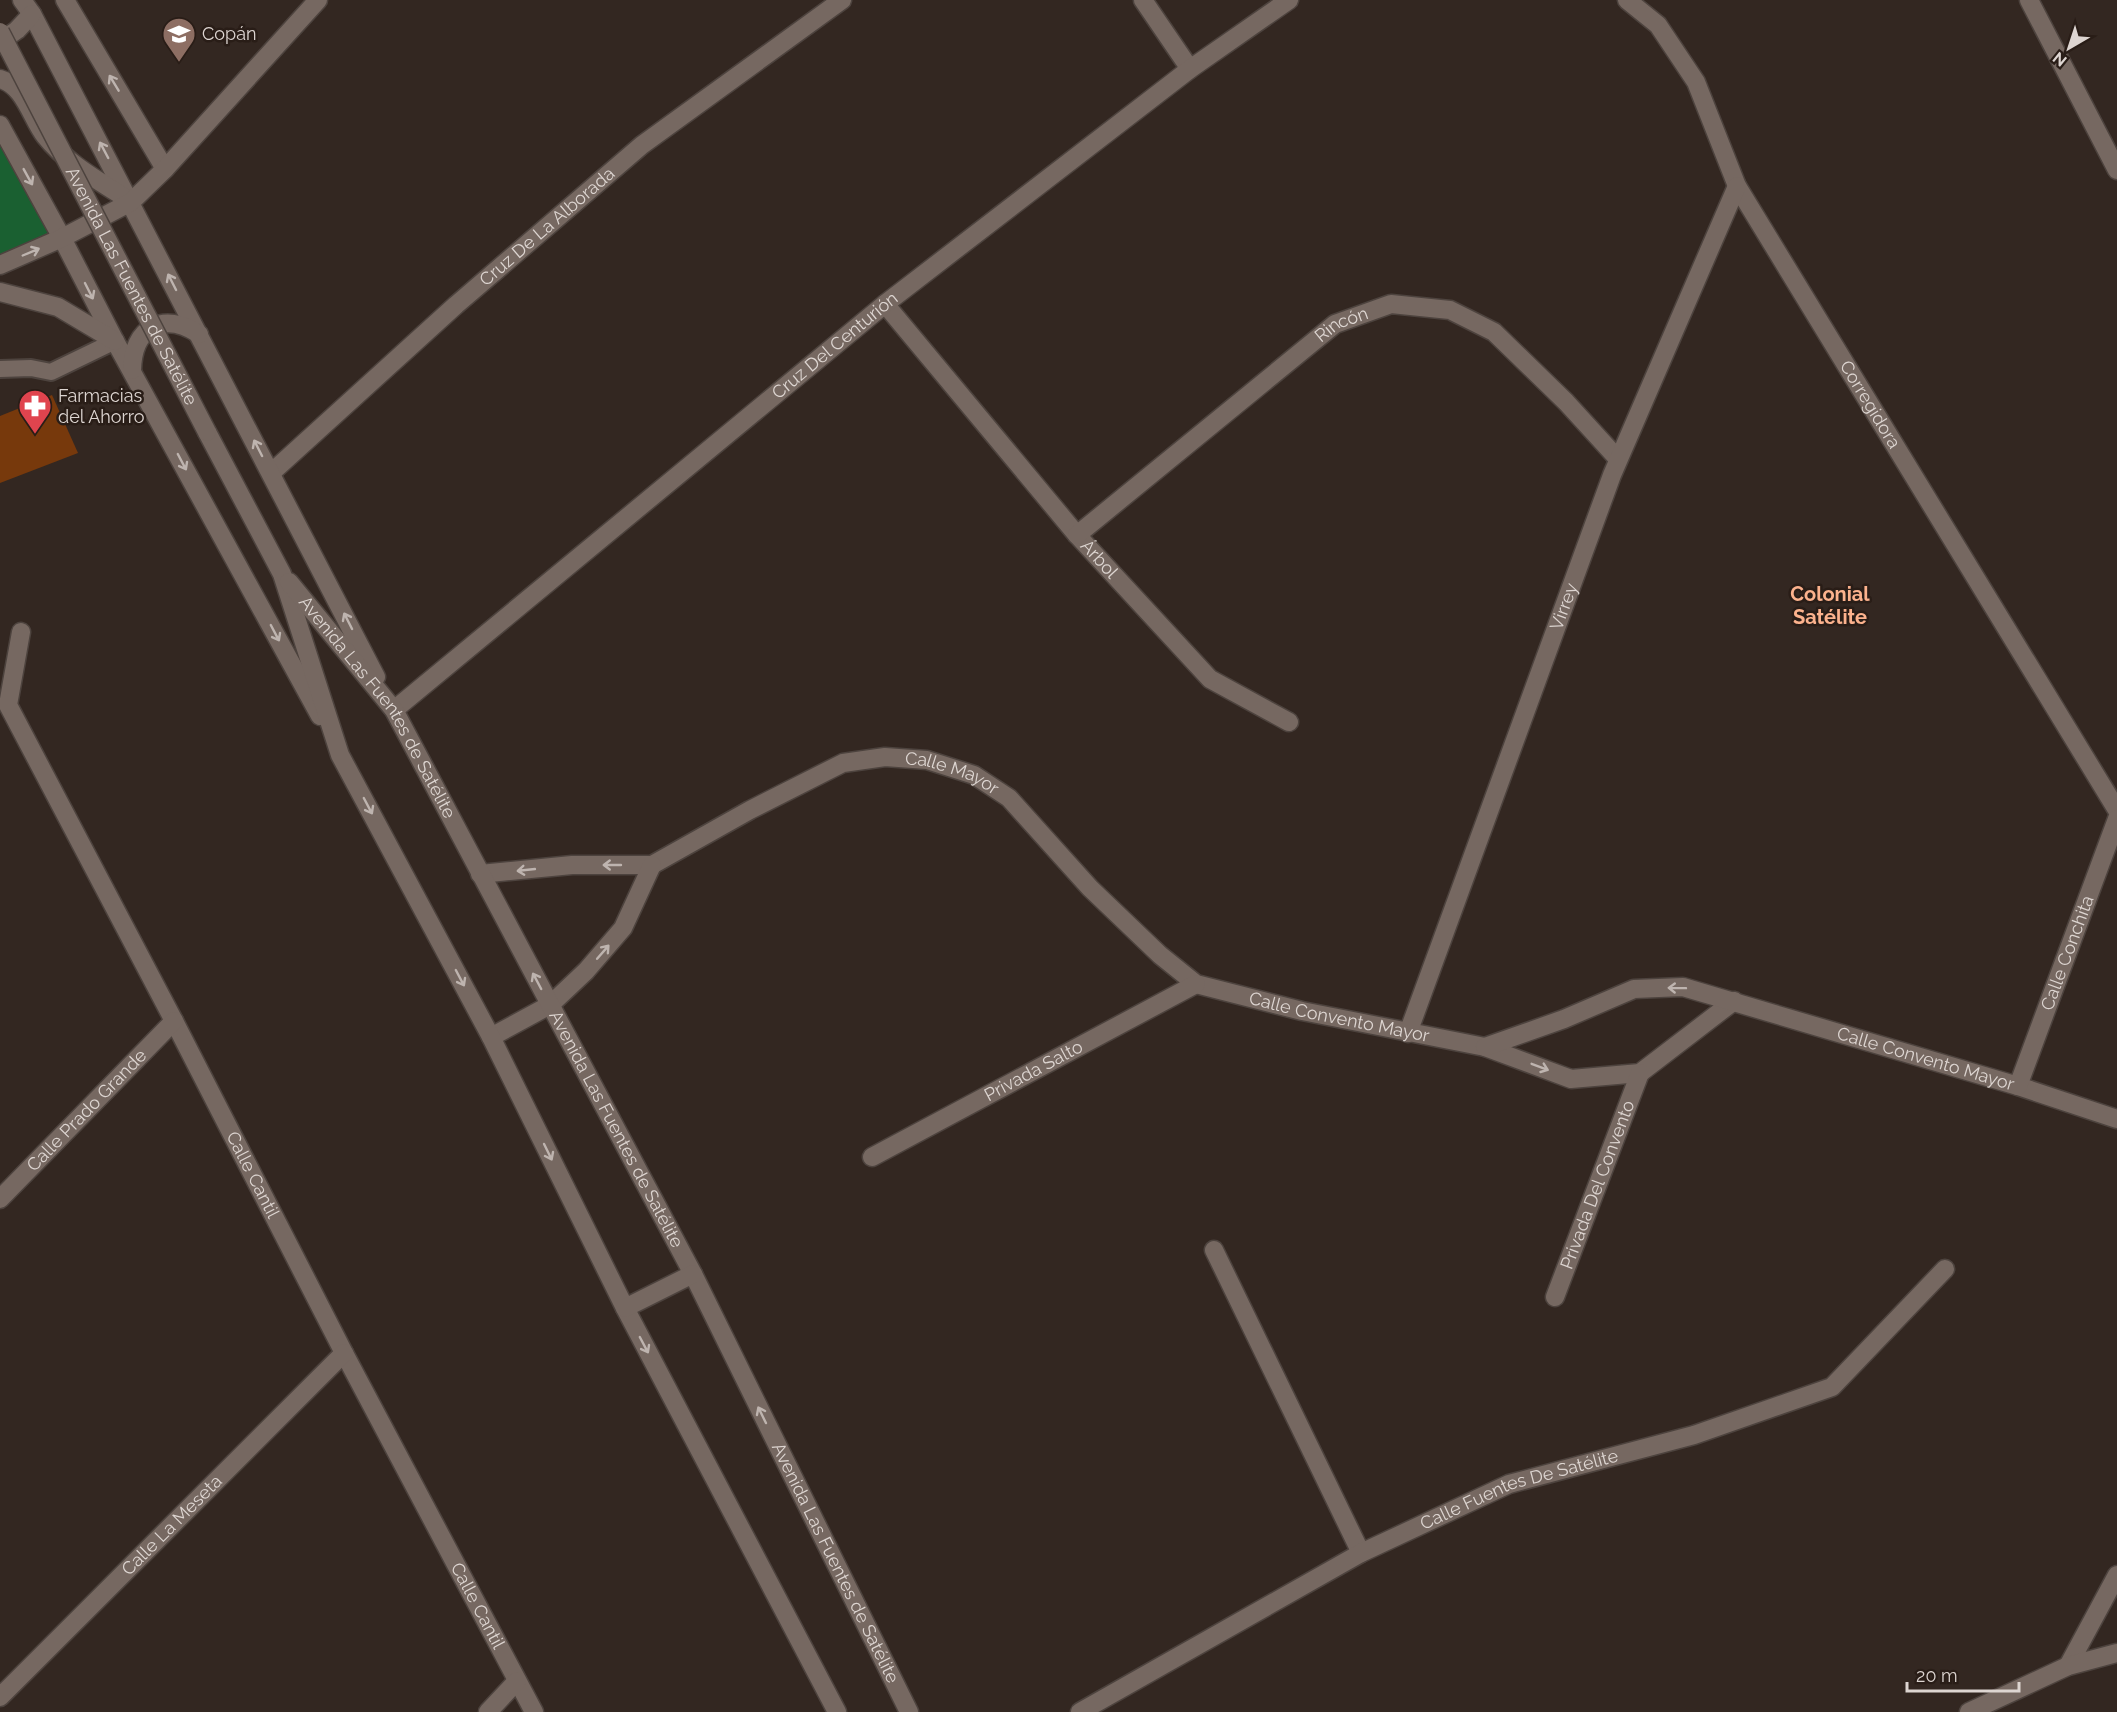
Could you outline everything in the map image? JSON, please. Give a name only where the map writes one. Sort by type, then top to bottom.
[{"type":"street","points":[[65,0],[165,169]]},
{"type":"street","points":[[0,265],[62,238],[131,202],[165,169],[318,0]]},
{"type":"street","name":"Cruz De La Alborada","points":[[271,473],[456,305],[642,145],[842,0]]},
{"type":"street","points":[[1143,0],[1190,69]]},
{"type":"street","name":"Cruz Del Centurión","points":[[394,710],[885,304],[1190,69],[1289,0]]},
{"type":"street","name":"Corregidora","points":[[1627,0],[1658,25],[1696,82],[1737,186],[2117,810]]},
{"type":"street","points":[[2029,0],[2117,170]]},
{"type":"street","points":[[27,7],[131,202],[394,710]]},
{"type":"street","points":[[0,42],[17,30],[27,7]]},
{"type":"street","name":"Avenida Las Fuentes de Satélite","points":[[0,32],[282,574],[340,755],[491,1037],[625,1308],[837,1712]]},
{"type":"street","points":[[0,79],[19,93],[44,135],[62,153],[87,173],[131,202]]},
{"type":"street","points":[[0,125],[340,755]]},
{"type":"street","name":"Virrey","points":[[1408,1033],[1618,459],[1737,186]]},
{"type":"street","points":[[0,292],[58,307],[115,341]]},
{"type":"street","name":"Árbol","points":[[885,304],[934,366],[1077,535],[1210,679],[1289,722]]},
{"type":"street","name":"Rincón","points":[[1077,535],[1335,324],[1391,304],[1450,310],[1494,332],[1566,402],[1618,459]]},
{"type":"street","points":[[132,370],[132,353],[140,338],[152,327],[168,323],[185,325],[199,334]]},
{"type":"street","name":"Avenida Las Fuentes de Satélite","points":[[282,574],[394,710],[693,1274],[909,1712]]},
{"type":"street","name":"Calle Cantil","points":[[21,632],[4,709],[174,1021],[344,1353],[534,1712]]},
{"type":"street","name":"Calle Mayor","points":[[480,874],[572,865],[652,865],[750,810],[843,763],[885,757],[927,760],[974,775],[1009,798],[1090,888],[1160,955],[1196,984]]},
{"type":"street","name":"Calle Conchita","points":[[2018,1086],[2117,819]]},
{"type":"street","points":[[491,1037],[550,1005],[586,971],[623,928],[652,865]]},
{"type":"street","name":"Calle Convento Mayor","points":[[1196,984],[1302,1011],[1485,1047],[1571,1079],[1640,1073]]},
{"type":"street","name":"Privada Salto","points":[[872,1157],[1196,984]]},
{"type":"street","name":"Calle Convento Mayor","points":[[1485,1047],[1564,1019],[1634,989],[1683,987],[2018,1086],[2117,1119]]},
{"type":"street","points":[[1640,1073],[1734,1001]]},
{"type":"street","name":"Calle Prado Grande","points":[[0,1199],[174,1021]]},
{"type":"street","name":"Privada Del Convento","points":[[1555,1297],[1640,1073]]},
{"type":"street","points":[[1214,1250],[1361,1553]]},
{"type":"street","name":"Calle Fuentes De Satélite","points":[[1080,1712],[1361,1553],[1509,1484],[1694,1435],[1832,1387],[1945,1269]]},
{"type":"street","points":[[625,1308],[693,1274]]},
{"type":"street","name":"Calle La Meseta","points":[[0,1697],[344,1353]]},
{"type":"street","points":[[2068,1666],[2117,1575]]},
{"type":"street","points":[[1969,1712],[2068,1666],[2117,1653]]},
{"type":"street","points":[[488,1712],[517,1681]]},
{"type":"lane","points":[[0,369],[31,368],[51,372],[115,341]]},
{"type":"green space","points":[[0,142],[49,233],[0,256]]},
{"type":"building","name":"Farmacias del Ahorro","points":[[52,395],[78,453],[0,483],[0,416]]},
{"type":"place","name":"Copán","points":[[179,63]]},
{"type":"place","name":"Farmacias del Ahorro","points":[[35,435]]},
{"type":"district","name":"Colonial Satélite","points":[[1830,606]]}]
